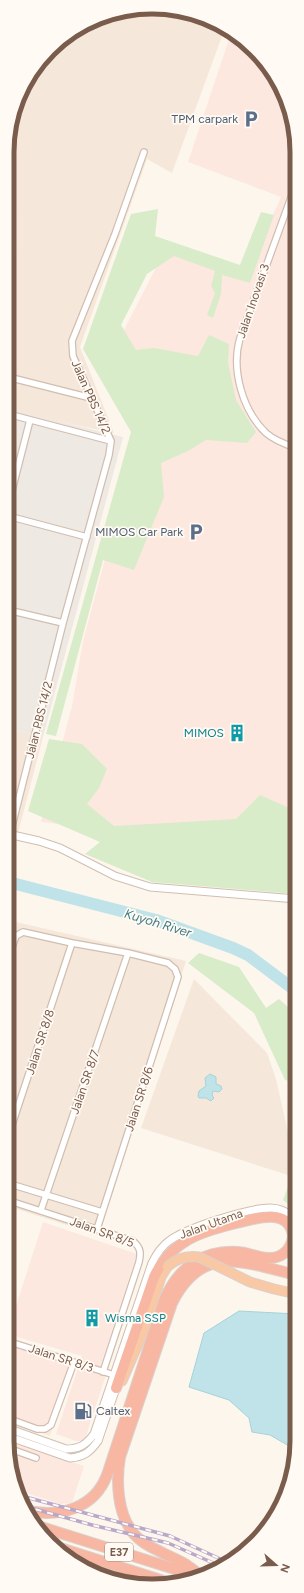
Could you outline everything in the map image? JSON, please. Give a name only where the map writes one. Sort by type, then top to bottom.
[{"type":"highway","points":[[116,1388],[154,1277],[159,1265],[172,1251],[192,1237],[218,1228],[266,1216],[277,1217],[286,1222],[290,1228]]},
{"type":"highway","points":[[33,1512],[43,1514],[64,1512],[88,1501],[102,1486],[107,1475],[164,1301],[169,1289],[176,1279],[190,1265],[211,1254],[227,1252],[270,1258],[280,1256],[288,1249],[290,1245]]},
{"type":"highway","points":[[116,1388],[121,1383],[132,1360],[161,1277],[171,1263],[181,1258],[190,1256],[199,1257],[250,1282],[290,1293]]},
{"type":"highway","points":[[196,1572],[192,1568],[153,1548],[133,1533],[127,1524],[117,1480],[120,1457],[172,1303],[182,1285],[193,1274],[209,1264],[235,1261],[269,1265],[280,1263],[290,1257]]},
{"type":"highway","points":[[255,1264],[290,1273]]},
{"type":"highway","name":"E37","points":[[46,1528],[189,1574]]},
{"type":"highway","name":"E37","points":[[69,1551],[158,1579]]},
{"type":"street","name":"Jalan PBS 14/2","points":[[14,814],[63,623],[109,455],[111,441],[73,356],[72,341],[115,234],[144,152]]},
{"type":"street","name":"Jalan Inovasi 3","points":[[290,200],[240,338],[236,364],[239,384],[248,408],[267,434],[290,445]]},
{"type":"street","points":[[14,379],[91,398]]},
{"type":"street","points":[[14,416],[111,441]]},
{"type":"street","points":[[14,483],[30,420]]},
{"type":"street","points":[[14,518],[87,537]]},
{"type":"street","points":[[14,611],[63,623]]},
{"type":"street","points":[[14,835],[60,848],[115,876],[150,886],[290,898]]},
{"type":"street","points":[[14,941],[16,936],[23,932],[128,953]]},
{"type":"street","name":"Jalan SR 8/8","points":[[14,1113],[72,943]]},
{"type":"street","name":"Jalan SR 8/6","points":[[96,1229],[178,977],[175,969],[168,963],[128,953]]},
{"type":"street","name":"Jalan SR 8/7","points":[[41,1210],[128,953]]},
{"type":"street","name":"Jalan SR 8/5","points":[[14,1185],[102,1212]]},
{"type":"street","name":"Jalan SR 8/5","points":[[14,1202],[133,1241],[139,1246],[141,1253],[103,1372]]},
{"type":"street","name":"Jalan Utama","points":[[14,1430],[66,1449],[74,1449],[87,1444],[94,1434],[152,1263],[156,1255],[168,1241],[196,1227],[243,1212],[272,1208],[283,1210],[290,1215]]},
{"type":"street","name":"Jalan SR 8/3","points":[[14,1343],[114,1375]]},
{"type":"street","points":[[14,1421],[37,1429],[45,1429],[51,1425],[74,1362]]},
{"type":"street","points":[[14,1439],[70,1458],[87,1454],[93,1449],[98,1441],[116,1388]]},
{"type":"street","points":[[20,1441],[16,1451],[36,1458]]},
{"type":"shaded area","points":[[143,14],[170,15],[196,21],[223,34],[172,173],[147,159],[80,347],[114,433],[14,412],[15,134],[21,108],[32,83],[54,54],[75,37],[91,28],[116,19]]},
{"type":"shaded area","points":[[230,37],[256,61],[267,75],[283,108],[290,143],[290,862],[172,837],[41,822],[72,706],[83,641],[138,436],[107,363],[165,250],[245,276],[281,197],[188,162]]},
{"type":"shaded area","points":[[14,410],[123,437],[43,737],[14,730]]},
{"type":"shaded area","points":[[14,730],[43,737],[16,841],[14,840]]},
{"type":"shaded area","points":[[14,922],[186,961],[98,1235],[14,1208]]},
{"type":"shaded area","points":[[194,979],[267,1053],[276,1079],[289,1137],[290,1176],[141,1128]]},
{"type":"shaded area","points":[[43,1222],[137,1254],[98,1373],[106,1375],[85,1439],[76,1441],[56,1434],[82,1356],[14,1336],[14,1312]]},
{"type":"shaded area","points":[[14,1340],[76,1361],[50,1436],[14,1423]]},
{"type":"shaded area","points":[[14,1443],[84,1466],[72,1503],[60,1504],[24,1492],[15,1459]]},
{"type":"green space","points":[[158,209],[155,236],[240,265],[261,212],[274,215],[250,283],[222,275],[221,294],[213,318],[207,315],[215,293],[211,286],[215,271],[174,256],[147,274],[121,325],[136,350],[154,348],[198,356],[209,335],[229,344],[228,362],[236,400],[256,432],[247,443],[206,440],[188,451],[161,463],[164,497],[134,570],[103,560],[56,736],[46,734],[131,432],[83,349],[131,214]]},
{"type":"green space","points":[[49,739],[82,744],[107,769],[99,788],[87,804],[114,826],[236,819],[260,795],[290,808],[290,894],[152,882],[85,854],[100,842],[28,811]]},
{"type":"green space","points":[[199,953],[239,967],[266,1008],[279,999],[288,1007],[290,1022],[290,1081],[285,1080],[254,1013],[188,963]]},
{"type":"green space","points":[[290,1181],[290,1205],[283,1200]]},
{"type":"water","points":[[210,1074],[216,1077],[216,1084],[221,1086],[222,1089],[219,1092],[213,1091],[212,1095],[214,1098],[211,1101],[206,1098],[199,1098],[198,1096],[199,1091],[206,1086],[205,1078]]},
{"type":"water","points":[[239,1311],[290,1314],[290,1446],[270,1435],[252,1432],[249,1418],[229,1400],[189,1387],[204,1333]]},
{"type":"waterway","name":"Kuyoh River","points":[[14,884],[156,920],[233,948],[248,955],[290,986]]},
{"type":"railway","points":[[26,1497],[170,1536],[222,1560]]},
{"type":"railway","points":[[31,1508],[92,1525],[168,1543],[215,1564]]},
{"type":"place","name":"TPM carpark","points":[[251,119]]},
{"type":"place","name":"MIMOS Car Park","points":[[196,532]]},
{"type":"place","name":"MIMOS","points":[[237,733]]},
{"type":"place","name":"Wisma SSP","points":[[92,1318]]},
{"type":"place","name":"Caltex","points":[[83,1411]]}]
